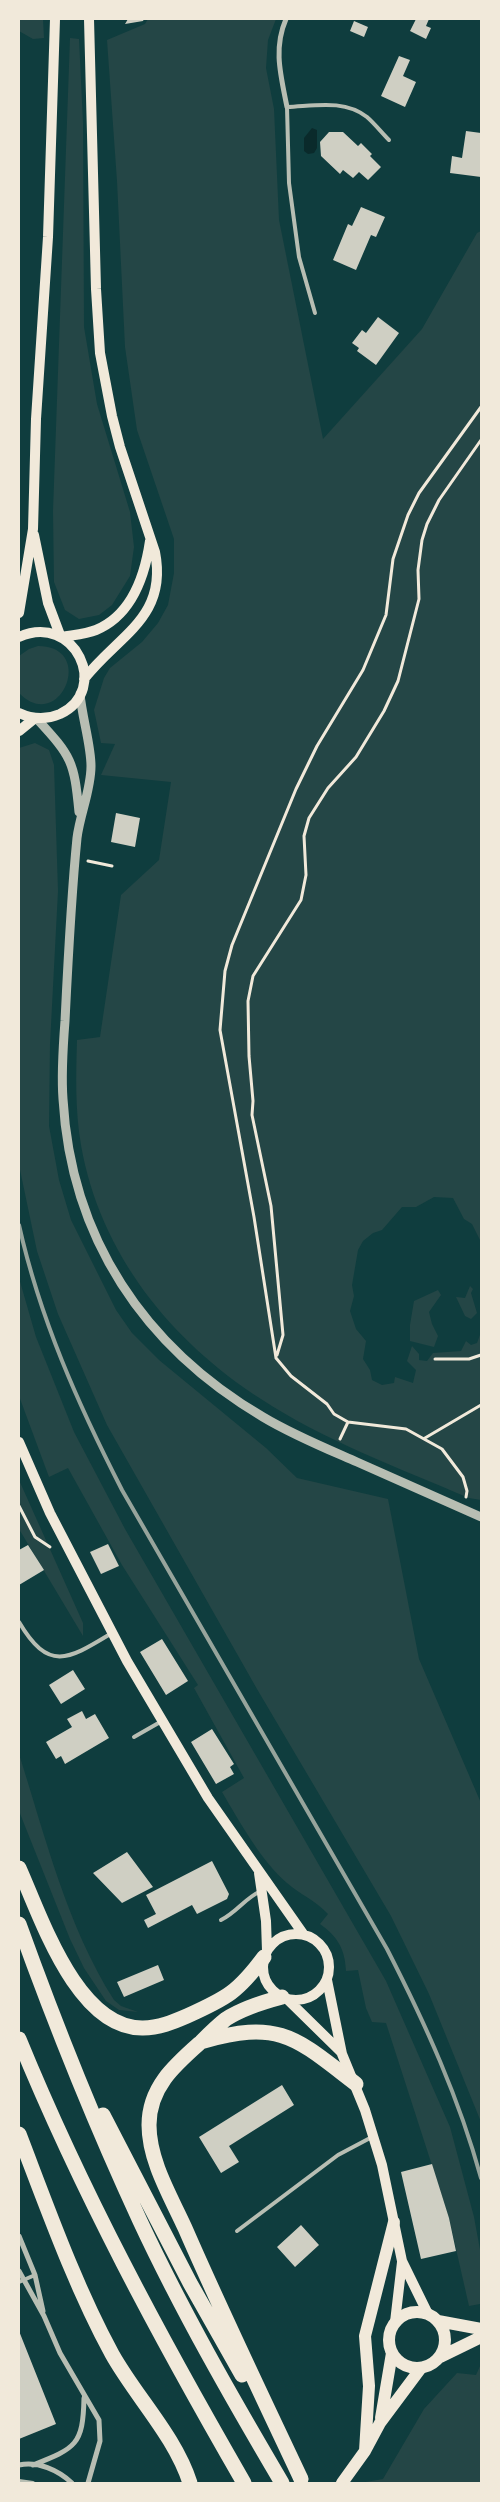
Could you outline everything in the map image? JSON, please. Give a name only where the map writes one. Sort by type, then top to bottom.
[{"type":"highway","points":[[19,1868],[50,1936],[77,1986],[100,2011],[122,2024],[143,2028],[163,2026],[217,2002],[237,1990],[266,1954]]},
{"type":"highway","points":[[19,1924],[103,2139],[140,2222],[206,2349],[282,2483]]},
{"type":"highway","points":[[284,1998],[239,2012],[227,2019],[170,2070],[155,2095],[149,2124],[153,2154],[201,2266],[302,2481]]},
{"type":"highway","points":[[200,2042],[245,2031],[273,2033],[300,2042],[356,2084]]},
{"type":"highway","points":[[19,2039],[69,2154],[114,2248],[244,2483]]},
{"type":"highway","points":[[70,2054],[190,2283],[302,2481]]},
{"type":"highway","points":[[19,2134],[77,2277],[106,2341],[130,2383],[180,2460],[190,2483]]},
{"type":"main road","points":[[19,614],[33,529],[36,419],[48,237],[55,19]]},
{"type":"main road","points":[[84,679],[102,657],[137,627],[151,604],[158,573],[155,552],[114,424],[100,353],[96,289],[89,19]]},
{"type":"main road","points":[[19,731],[36,718],[62,713],[80,694],[84,679],[82,659],[70,643],[61,636],[48,604],[33,529]]},
{"type":"main road","points":[[19,637],[39,631],[61,636],[96,630],[123,610],[138,587],[151,540]]},
{"type":"main road","points":[[19,713],[36,718]]},
{"type":"main road","points":[[19,1442],[74,1562],[162,1721],[208,1798],[304,1935]]},
{"type":"main road","points":[[259,1869],[266,1954],[264,1973],[267,1983],[342,2054]]},
{"type":"main road","points":[[266,1954],[280,1938],[292,1934],[304,1935],[315,1939],[326,1952],[330,1969],[327,1980],[319,1991],[308,1998],[300,2000],[284,1998]]},
{"type":"main road","points":[[327,1980],[342,2054],[356,2084],[374,2136],[402,2261],[445,2338],[440,2356]]},
{"type":"main road","points":[[365,2451],[369,2386],[365,2336],[394,2222]]},
{"type":"main road","points":[[380,2423],[392,2353],[389,2337],[395,2322],[402,2261]]},
{"type":"main road","points":[[395,2322],[410,2313],[481,2329]]},
{"type":"main road","points":[[342,2483],[365,2451],[380,2423],[421,2368],[433,2363],[440,2356],[481,2338]]},
{"type":"main road","points":[[392,2353],[404,2365],[421,2368]]},
{"type":"street","points":[[286,19],[278,41],[278,55],[287,107]]},
{"type":"street","points":[[80,694],[92,768],[80,817],[75,859],[62,1078],[70,1156],[91,1226],[110,1264],[135,1305],[156,1332],[183,1359],[248,1408],[285,1430],[481,1517]]},
{"type":"street","points":[[36,718],[61,744],[71,761],[76,779],[80,817]]},
{"type":"street","points":[[19,2236],[35,2276],[44,2316]]},
{"type":"street","points":[[19,2271],[21,2281],[44,2316],[60,2353],[84,2398],[97,2414],[101,2434],[88,2483]]},
{"type":"street","points":[[19,2465],[33,2464],[56,2456],[75,2443],[83,2426],[84,2398]]},
{"type":"street","points":[[33,2464],[51,2469],[72,2483]]},
{"type":"lane","points":[[315,313],[300,256],[289,184],[287,107],[334,104],[351,108],[368,118],[389,140]]},
{"type":"lane","points":[[19,1622],[35,1646],[43,1652],[57,1656],[72,1655],[112,1633]]},
{"type":"lane","points":[[134,1737],[162,1721]]},
{"type":"lane","points":[[221,1920],[231,1915],[253,1894],[262,1891]]},
{"type":"lane","points":[[237,2231],[338,2155],[374,2136]]},
{"type":"lane","points":[[21,2281],[35,2276]]},
{"type":"lane","points":[[19,2481],[33,2483]]},
{"type":"path","points":[[463,1509],[467,1491],[463,1477],[442,1449],[425,1438],[406,1430],[348,1422],[334,1414],[327,1404],[291,1376],[276,1358],[254,1217],[220,1030],[225,971],[232,945],[296,790],[317,746],[363,670],[386,615],[393,559],[408,516],[419,493],[481,407]]},
{"type":"path","points":[[276,1358],[283,1335],[271,1206],[252,1115],[254,1101],[249,1056],[248,1001],[253,976],[301,900],[306,875],[304,836],[310,818],[328,788],[356,757],[384,711],[398,681],[420,599],[418,570],[422,540],[427,524],[439,500],[481,440]]},
{"type":"path","points":[[94,862],[112,866]]},
{"type":"path","points":[[435,1359],[470,1359],[481,1355]]},
{"type":"path","points":[[425,1438],[481,1405]]},
{"type":"path","points":[[334,1452],[348,1422]]},
{"type":"path","points":[[19,1506],[35,1537],[74,1562]]},
{"type":"shaded area","points":[[19,19],[43,19],[44,38],[33,39],[19,31]]},
{"type":"shaded area","points":[[148,19],[276,19],[268,40],[266,68],[274,109],[279,220],[323,439],[422,329],[477,233],[481,231],[481,1242],[472,1224],[464,1219],[453,1198],[434,1197],[416,1207],[402,1207],[382,1230],[373,1233],[363,1241],[358,1250],[352,1285],[354,1296],[350,1311],[356,1329],[366,1341],[363,1359],[370,1370],[372,1380],[382,1385],[394,1383],[395,1377],[413,1383],[416,1370],[407,1361],[412,1346],[419,1354],[419,1360],[427,1361],[433,1353],[461,1351],[466,1341],[471,1345],[477,1343],[481,1332],[481,1500],[469,1498],[389,1465],[311,1428],[261,1399],[228,1376],[198,1350],[170,1322],[144,1291],[123,1258],[104,1223],[90,1185],[81,1145],[77,1106],[77,1040],[100,1037],[121,895],[159,860],[171,782],[101,775],[115,744],[101,743],[94,710],[104,678],[110,668],[142,642],[158,623],[168,605],[174,573],[174,539],[137,430],[125,347],[117,181],[107,40],[145,24]]},
{"type":"shaded area","points":[[70,38],[79,39],[83,123],[84,327],[97,404],[130,512],[134,547],[130,576],[112,605],[99,615],[79,619],[65,610],[54,582],[53,511]]},
{"type":"shaded area","points":[[312,128],[317,130],[317,148],[314,153],[308,154],[304,151],[304,138]]},
{"type":"shaded area","points":[[38,646],[56,650],[66,659],[69,672],[66,685],[59,697],[48,703],[34,703],[19,693],[19,656],[29,649]]},
{"type":"shaded area","points":[[35,743],[49,750],[54,765],[58,891],[50,1044],[49,1126],[59,1180],[71,1220],[116,1310],[132,1333],[159,1360],[266,1448],[297,1478],[388,1499],[419,1659],[481,1803],[481,2122],[429,1994],[391,1916],[257,1689],[107,1425],[58,1314],[37,1251],[19,1165],[19,748]]},
{"type":"shaded area","points":[[19,1278],[36,1337],[74,1432],[125,1529],[386,1981],[450,2127],[474,2217],[481,2255],[481,2311],[480,2304],[469,2306],[449,2218],[386,2023],[372,2022],[366,2008],[358,1970],[346,1971],[344,1956],[339,1944],[332,1934],[320,1924],[328,1914],[287,1883],[269,1864],[222,1792],[244,1778],[194,1688],[198,1685],[122,1565],[68,1468],[49,1477],[19,1396]]},
{"type":"shaded area","points":[[470,1286],[473,1289],[471,1293],[477,1313],[471,1319],[465,1316],[456,1297],[465,1298]]},
{"type":"shaded area","points":[[438,1290],[441,1295],[429,1312],[438,1336],[434,1347],[410,1341],[410,1325],[414,1301]]},
{"type":"shaded area","points":[[19,1480],[83,1623],[83,1636],[19,1529]]},
{"type":"shaded area","points":[[19,1754],[48,1848],[83,1942],[97,1972],[114,2000],[121,2006],[138,2012],[119,2010],[106,2001],[84,1968],[70,1939],[19,1811]]},
{"type":"shaded area","points":[[481,2364],[481,2483],[360,2483],[383,2479],[424,2409],[457,2373],[476,2375]]},
{"type":"building","points":[[128,19],[144,19],[143,21],[125,24]]},
{"type":"building","points":[[416,19],[429,19],[426,26],[431,28],[426,39],[410,31]]},
{"type":"building","points":[[354,21],[368,27],[364,37],[350,31]]},
{"type":"building","points":[[399,56],[410,60],[403,76],[416,82],[405,107],[381,96]]},
{"type":"building","points":[[466,131],[481,133],[481,177],[450,173],[452,156],[462,158]]},
{"type":"building","points":[[329,132],[343,132],[358,146],[361,143],[381,167],[368,180],[359,172],[353,178],[343,170],[340,174],[321,156],[320,142]]},
{"type":"building","points":[[361,207],[385,217],[376,237],[371,235],[356,270],[333,260],[348,224],[352,226]]},
{"type":"building","points":[[378,317],[399,333],[376,365],[357,351],[359,348],[352,343],[362,330],[366,333]]},
{"type":"building","points":[[116,813],[140,818],[135,847],[111,842]]},
{"type":"building","points":[[108,1544],[119,1566],[101,1574],[90,1552]]},
{"type":"building","points":[[28,1545],[44,1570],[19,1585],[19,1550]]},
{"type":"building","points":[[162,1639],[188,1681],[166,1695],[140,1652]]},
{"type":"building","points":[[73,1670],[85,1689],[61,1704],[49,1685]]},
{"type":"building","points":[[82,1711],[86,1719],[95,1714],[109,1738],[65,1764],[61,1756],[56,1759],[46,1742],[72,1727],[67,1719]]},
{"type":"building","points":[[212,1729],[234,1764],[230,1767],[234,1774],[216,1784],[191,1742]]},
{"type":"building","points":[[127,1852],[153,1887],[122,1903],[93,1873]]},
{"type":"building","points":[[212,1861],[229,1894],[227,1899],[197,1914],[192,1905],[148,1928],[144,1920],[156,1914],[146,1895]]},
{"type":"building","points":[[158,1965],[164,1980],[124,1997],[117,1982]]},
{"type":"building","points":[[282,2085],[294,2105],[229,2146],[239,2162],[221,2173],[199,2137]]},
{"type":"building","points":[[432,2164],[449,2218],[456,2251],[421,2259],[401,2172]]},
{"type":"building","points":[[301,2225],[319,2245],[295,2267],[277,2247]]},
{"type":"building","points":[[19,2331],[56,2424],[19,2439]]},
{"type":"railway","points":[[19,1225],[49,1327],[90,1426],[122,1490],[387,1949],[415,2005],[452,2090],[481,2178]]}]
